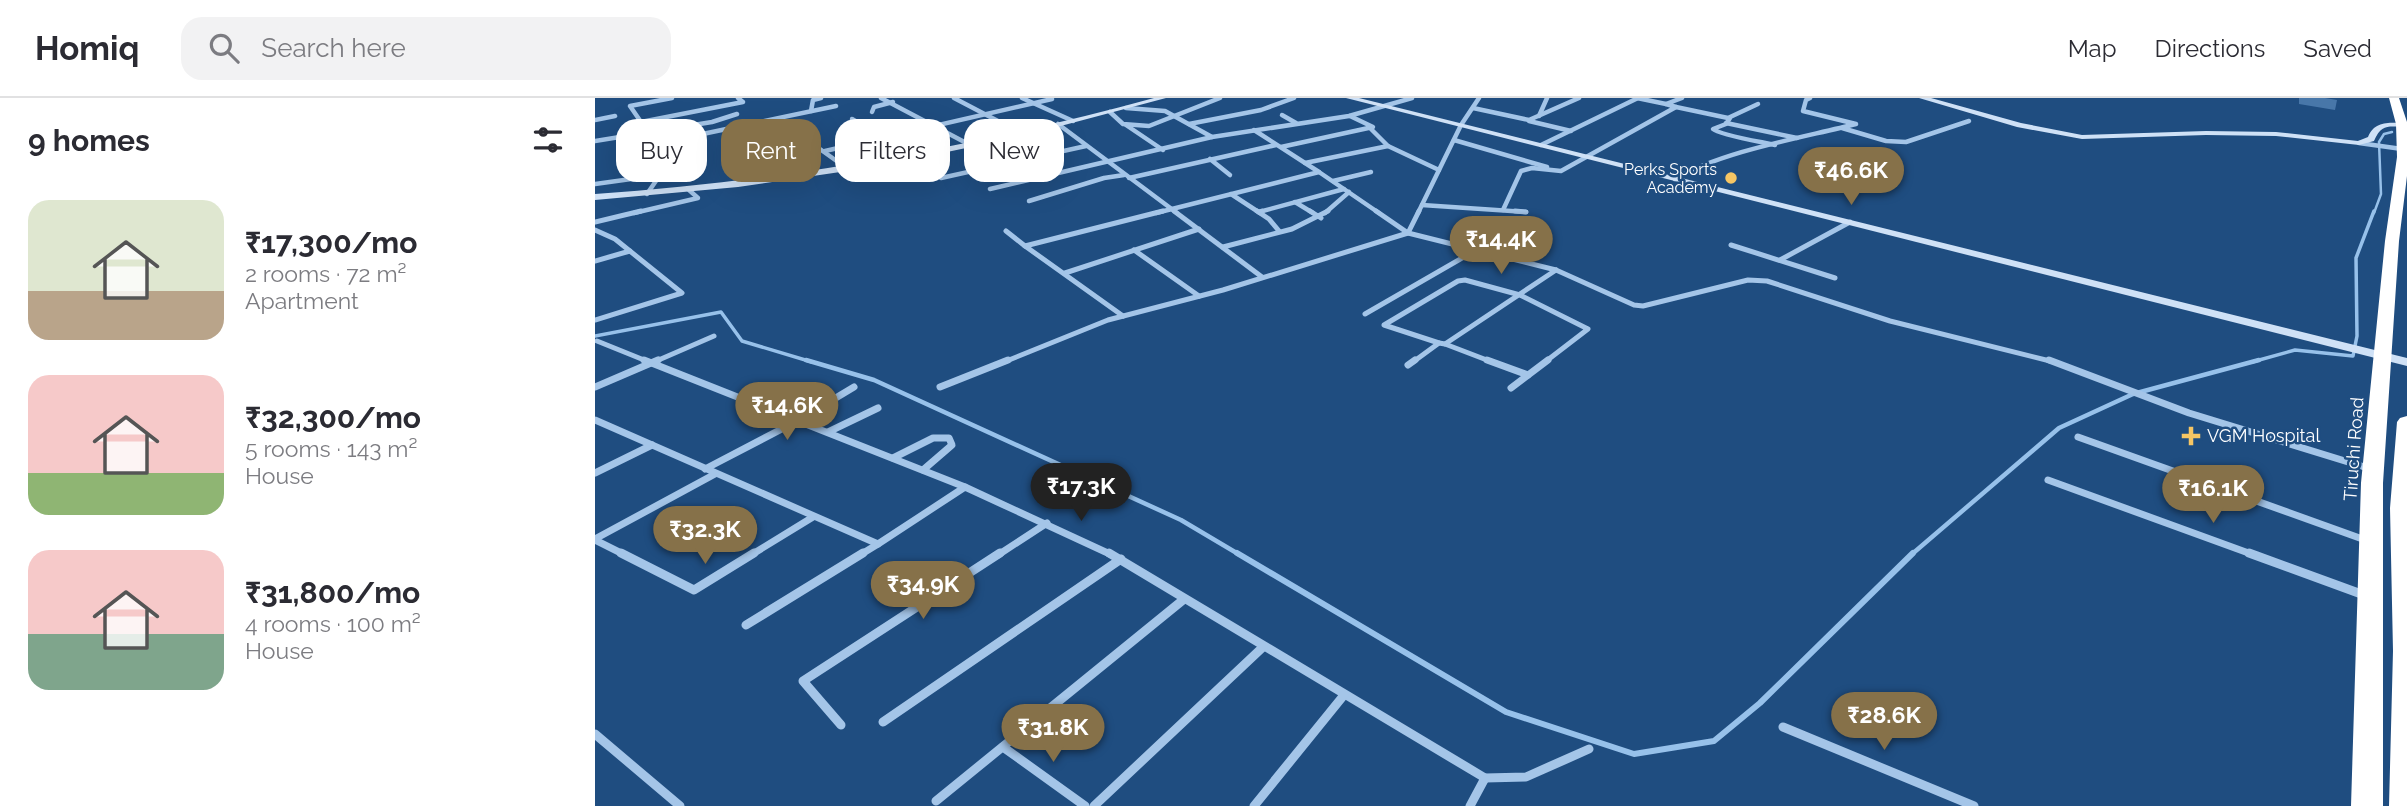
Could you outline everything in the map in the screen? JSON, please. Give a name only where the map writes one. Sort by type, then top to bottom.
[{"type":"highway","name":"Tiruchi Road","points":[[2367,806],[2368,596],[2372,542],[2374,354],[2392,241],[2394,148],[2404,125],[2394,98]]},
{"type":"highway","points":[[2406,794],[2402,477],[2407,422]]},
{"type":"street","points":[[672,98],[630,106],[641,122],[743,102],[738,98]]},
{"type":"street","points":[[811,111],[814,100],[821,98]]},
{"type":"street","points":[[881,98],[893,101],[925,119]]},
{"type":"street","points":[[872,112],[874,107],[904,98]]},
{"type":"street","points":[[954,98],[997,119]]},
{"type":"street","points":[[1022,98],[1073,121]]},
{"type":"street","points":[[1064,123],[1162,98]]},
{"type":"street","points":[[1126,125],[1155,123],[1220,98]]},
{"type":"street","points":[[1189,125],[1261,110],[1294,98]]},
{"type":"street","points":[[1350,98],[2407,362]]},
{"type":"street","points":[[990,189],[1212,137],[1349,116],[1412,98]]},
{"type":"street","points":[[940,387],[1123,316],[1408,233],[1461,125],[1479,98]]},
{"type":"street","points":[[1539,116],[1547,98]]},
{"type":"street","points":[[1529,120],[1579,98]]},
{"type":"street","points":[[1541,145],[1637,98],[1798,139]]},
{"type":"street","points":[[1666,104],[1682,98]]},
{"type":"street","points":[[1675,179],[1697,168],[1856,124],[1803,111],[1806,100],[1810,98]]},
{"type":"street","points":[[1923,98],[2020,125],[2082,137],[2276,134],[2394,148]]},
{"type":"street","points":[[950,123],[1052,99]]},
{"type":"street","points":[[1758,104],[1713,129],[1718,134],[1776,146]]},
{"type":"street","points":[[788,119],[835,106]]},
{"type":"street","points":[[1503,210],[1521,171],[1532,168],[1562,171],[1676,107]]},
{"type":"street","points":[[1126,108],[1156,109],[1212,137]]},
{"type":"street","points":[[1473,108],[1571,131]]},
{"type":"street","points":[[1110,112],[1119,122],[1163,150]]},
{"type":"street","points":[[595,141],[712,122],[737,114]]},
{"type":"street","points":[[1282,114],[1296,122]]},
{"type":"street","points":[[595,120],[614,116]]},
{"type":"street","points":[[1349,116],[1373,127],[1371,129],[1388,146],[1439,170]]},
{"type":"street","points":[[1842,127],[1886,142],[1906,142],[1969,121]]},
{"type":"street","points":[[2360,143],[2371,139],[2375,129],[2383,125],[2404,125]]},
{"type":"street","points":[[1064,129],[1262,277]]},
{"type":"street","points":[[1029,201],[1104,178],[1371,129]]},
{"type":"street","points":[[1254,130],[1408,233],[1556,270],[1628,303],[1643,306],[1748,280],[1767,281],[1890,321],[2047,359],[2189,414],[2373,470]]},
{"type":"street","points":[[1742,137],[1756,130]]},
{"type":"street","points":[[1454,140],[1562,171]]},
{"type":"street","points":[[950,176],[1086,146]]},
{"type":"street","points":[[1304,163],[1388,146]]},
{"type":"street","points":[[821,148],[835,158]]},
{"type":"street","points":[[825,150],[835,148]]},
{"type":"street","points":[[1210,159],[1230,175]]},
{"type":"street","points":[[595,197],[689,190],[835,168]]},
{"type":"street","points":[[1025,246],[1319,172]]},
{"type":"street","points":[[1333,181],[1371,172]]},
{"type":"street","points":[[595,184],[660,175],[647,194]]},
{"type":"street","points":[[595,222],[698,198],[689,190]]},
{"type":"street","points":[[1259,212],[1347,190]]},
{"type":"street","points":[[1223,247],[1321,218],[1338,206],[1347,190]]},
{"type":"street","points":[[1231,194],[1259,212],[1279,231]]},
{"type":"street","points":[[1294,202],[1321,218]]},
{"type":"street","points":[[1422,205],[1526,212]]},
{"type":"street","points":[[1780,260],[1850,222]]},
{"type":"street","points":[[1065,273],[1199,229]]},
{"type":"street","points":[[595,230],[615,239],[682,293],[595,320]]},
{"type":"street","points":[[1006,231],[1123,316]]},
{"type":"street","points":[[1731,245],[1835,278]]},
{"type":"street","points":[[1134,250],[1199,296]]},
{"type":"street","points":[[1365,314],[1476,250]]},
{"type":"street","points":[[595,261],[630,251]]},
{"type":"street","points":[[1408,365],[1556,270]]},
{"type":"street","points":[[1511,388],[1528,375],[1588,329],[1520,295],[1465,280],[1458,281],[1384,325],[1528,375]]},
{"type":"street","points":[[595,387],[714,336]]},
{"type":"street","points":[[597,341],[965,487],[1121,559],[1183,600],[1485,778],[1526,777],[1589,749]]},
{"type":"street","points":[[705,469],[799,420],[854,387]]},
{"type":"street","points":[[828,432],[878,408]]},
{"type":"street","points":[[595,420],[878,544]]},
{"type":"street","points":[[2078,437],[2372,542]]},
{"type":"street","points":[[893,458],[933,438],[950,438],[952,445],[923,470]]},
{"type":"street","points":[[595,473],[652,445]]},
{"type":"street","points":[[595,539],[715,474]]},
{"type":"street","points":[[2048,480],[2368,596]]},
{"type":"street","points":[[746,625],[965,487]]},
{"type":"street","points":[[595,539],[694,590],[813,517]]},
{"type":"street","points":[[841,725],[803,681],[1047,523]]},
{"type":"street","points":[[883,722],[1121,559]]},
{"type":"street","points":[[936,801],[1183,600]]},
{"type":"street","points":[[1094,806],[1263,647]]},
{"type":"street","points":[[1254,806],[1344,695]]},
{"type":"street","points":[[1783,727],[1974,806]]},
{"type":"street","points":[[595,734],[680,806]]},
{"type":"street","points":[[1003,747],[1085,806]]},
{"type":"street","points":[[1470,806],[1485,778]]},
{"type":"building","points":[[2299,98],[2337,100],[2335,110],[2299,104]]},
{"type":"waterway","points":[[2374,213],[2381,194],[2379,142],[2384,134],[2392,132]]},
{"type":"waterway","points":[[2252,362],[2295,350],[2353,356],[2357,336],[2356,258],[2374,211]]},
{"type":"waterway","points":[[595,336],[721,312],[742,341],[812,362]]},
{"type":"waterway","points":[[806,360],[874,380],[1181,520],[1240,555]]},
{"type":"waterway","points":[[1911,555],[2059,428],[2133,394],[2259,360]]},
{"type":"waterway","points":[[1237,553],[1506,712],[1634,754],[1714,741],[1760,703],[1913,553]]},
{"type":"place","name":"Perks Sports Academy","points":[[1731,178]]},
{"type":"place","name":"VGM Hospital","points":[[2191,436]]}]
